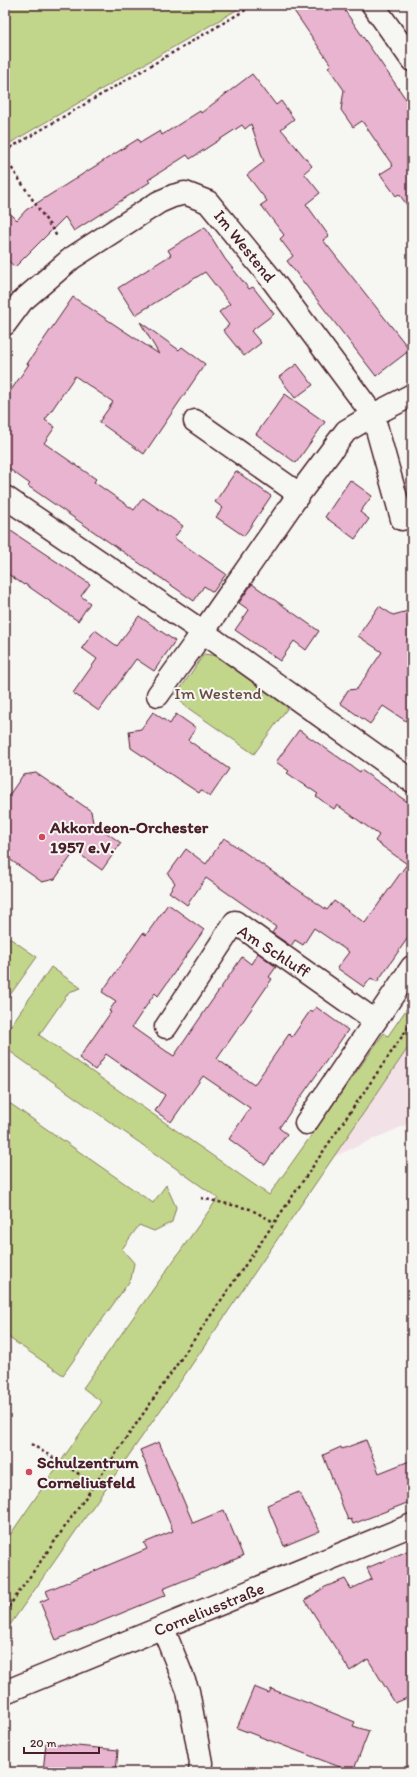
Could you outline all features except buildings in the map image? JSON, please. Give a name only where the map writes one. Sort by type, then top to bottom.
[{"type":"street","points":[[373,5],[412,60]]},
{"type":"street","name":"Im Westend","points":[[5,324],[22,301],[72,258],[159,202],[185,193],[208,202],[218,211],[273,281],[373,415],[402,520]]},
{"type":"street","points":[[158,695],[299,494],[346,431],[412,395]]},
{"type":"street","points":[[195,421],[299,494]]},
{"type":"street","points":[[5,497],[203,632],[412,780]]},
{"type":"street","name":"Am Schluff","points":[[166,1027],[235,922],[375,1021]]},
{"type":"street","points":[[306,1123],[412,967]]},
{"type":"street","name":"Corneliusstraße","points":[[5,1692],[412,1525]]},
{"type":"street","points":[[163,1628],[188,1691],[201,1762],[200,1772]]},
{"type":"path","points":[[5,151],[254,5]]},
{"type":"path","points":[[5,158],[72,258]]},
{"type":"path","points":[[5,1612],[95,1484],[412,1022]]},
{"type":"path","points":[[201,1198],[250,1209],[274,1222]]},
{"type":"path","points":[[31,1444],[95,1484]]},
{"type":"shaded area","points":[[412,1045],[412,1122],[333,1157],[409,1046]]},
{"type":"green space","points":[[5,5],[245,5],[5,146]]},
{"type":"green space","name":"Im Westend","points":[[204,654],[218,656],[289,706],[254,754],[185,706],[176,695]]},
{"type":"green space","points":[[5,935],[37,957],[5,1002]]},
{"type":"green space","points":[[51,967],[81,988],[69,992],[39,1035],[269,1195],[384,1033],[388,1036],[412,1001],[412,1042],[169,1398],[5,1632],[5,1542],[102,1402],[83,1388],[218,1198],[5,1048],[7,1031]]},
{"type":"green space","points":[[5,1100],[153,1203],[166,1185],[176,1207],[172,1222],[154,1231],[139,1225],[122,1249],[134,1263],[131,1279],[63,1375],[5,1335]]},
{"type":"place","name":"Akkordeon-Orchester 1957 e.V.","points":[[42,837]]},
{"type":"place","name":"Schulzentrum Corneliusfeld","points":[[29,1472]]}]
